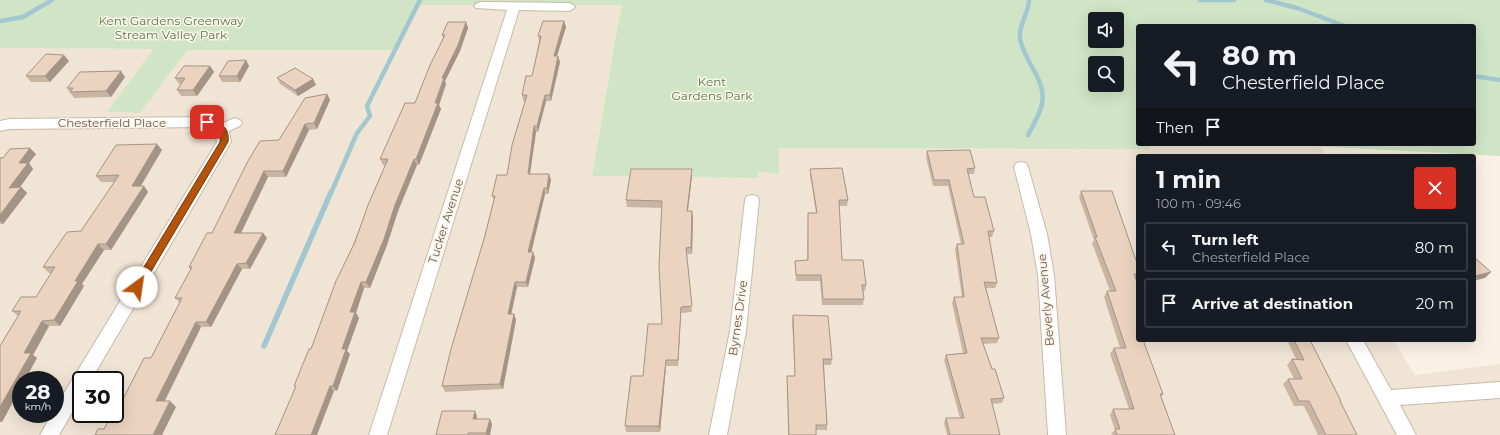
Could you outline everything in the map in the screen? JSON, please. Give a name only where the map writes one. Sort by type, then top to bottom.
[{"type":"street","points":[[480,6],[569,7]]},
{"type":"street","name":"Tucker Avenue","points":[[378,435],[514,6]]},
{"type":"street","name":"Chesterfield Place","points":[[0,126],[9,124],[207,122],[216,125],[229,126],[224,135],[224,142],[87,371]]},
{"type":"street","name":"Beverly Avenue","points":[[1021,167],[1039,234],[1046,275],[1057,435]]},
{"type":"street","name":"Byrnes Drive","points":[[718,435],[738,331],[752,200]]},
{"type":"street","points":[[1355,342],[1407,435]]},
{"type":"street","points":[[1386,398],[1500,390]]},
{"type":"street","points":[[49,435],[72,396]]},
{"type":"shaded area","points":[[416,5],[624,5],[618,23],[592,176],[758,178],[759,171],[779,173],[779,148],[1150,149],[1149,146],[1320,146],[1325,154],[1136,154],[1136,342],[1394,342],[1415,375],[1500,364],[1500,435],[0,435],[0,48],[155,49],[108,112],[140,113],[187,50],[398,50]]},
{"type":"green space","name":"Kent Gardens Park","points":[[0,0],[1500,0],[1500,156],[1313,146],[1476,146],[1476,24],[1136,24],[1136,146],[1149,146],[1150,149],[779,148],[779,174],[759,171],[758,178],[592,176],[618,23],[623,5],[416,5],[398,50],[187,50],[140,113],[107,112],[154,49],[0,48]]},
{"type":"building","points":[[543,21],[564,21],[554,56],[558,56],[550,95],[545,95],[537,126],[534,126],[528,174],[549,174],[547,188],[544,188],[528,252],[533,252],[526,282],[515,282],[508,314],[514,314],[500,384],[442,386],[451,349],[484,239],[495,196],[492,196],[497,175],[507,175],[512,145],[527,95],[522,95],[526,76],[532,76],[541,36],[538,36]]},
{"type":"building","points":[[448,22],[466,22],[458,45],[442,78],[444,78],[435,103],[438,103],[416,159],[414,159],[395,205],[384,239],[366,282],[361,282],[350,312],[355,312],[342,349],[346,349],[333,386],[330,386],[311,435],[275,435],[296,386],[294,386],[309,349],[311,349],[336,281],[355,242],[368,205],[388,159],[380,159],[405,103],[415,103],[430,65],[445,35],[442,35]]},
{"type":"building","points":[[46,54],[64,55],[45,76],[26,76]]},
{"type":"building","points":[[246,60],[237,76],[219,76],[228,61]]},
{"type":"building","points":[[184,66],[210,66],[193,90],[177,90],[185,78],[175,78]]},
{"type":"building","points":[[295,68],[313,79],[295,90],[277,78]]},
{"type":"building","points":[[121,71],[106,91],[70,92],[73,88],[67,88],[80,72]]},
{"type":"building","points":[[327,94],[314,123],[305,124],[283,171],[264,171],[234,233],[263,233],[246,263],[237,264],[206,322],[196,322],[156,401],[170,401],[153,435],[95,435],[98,429],[104,429],[107,423],[124,423],[124,397],[144,358],[151,358],[182,298],[175,298],[192,267],[189,267],[207,233],[212,233],[248,161],[260,141],[279,140],[305,98]]},
{"type":"building","points":[[157,144],[132,186],[144,186],[106,244],[98,244],[75,281],[78,281],[54,320],[42,321],[24,353],[31,353],[21,371],[12,371],[12,386],[0,407],[0,346],[21,311],[12,311],[21,297],[36,297],[55,267],[43,267],[67,232],[81,231],[119,175],[96,176],[116,145]]},
{"type":"building","points":[[30,148],[19,163],[28,163],[9,188],[21,187],[0,215],[0,158],[3,158],[10,149]]},
{"type":"building","points":[[970,150],[975,168],[967,169],[974,197],[985,197],[994,231],[988,231],[997,283],[984,282],[999,338],[981,338],[992,369],[995,369],[1004,398],[991,399],[1000,435],[950,435],[946,418],[964,418],[946,355],[967,353],[954,297],[964,297],[957,244],[964,244],[949,180],[934,180],[927,151]]},
{"type":"building","points":[[842,168],[848,200],[839,200],[842,260],[863,260],[866,285],[862,285],[864,299],[823,299],[821,275],[796,275],[795,261],[808,260],[808,213],[817,213],[810,169]]},
{"type":"building","points":[[631,169],[692,169],[687,211],[692,211],[691,247],[686,248],[692,306],[681,307],[678,360],[666,360],[659,426],[625,426],[631,376],[643,376],[648,324],[662,324],[659,266],[662,201],[626,200]]},
{"type":"building","points":[[1081,191],[1112,191],[1136,260],[1136,274],[1134,274],[1136,280],[1136,342],[1144,342],[1163,394],[1160,394],[1175,435],[1117,435],[1115,429],[1120,429],[1113,409],[1134,409],[1114,348],[1126,348],[1107,291],[1116,291],[1095,237],[1097,237]]},
{"type":"building","points":[[1476,259],[1491,272],[1476,276]]},
{"type":"building","points":[[793,315],[828,316],[832,359],[823,359],[827,425],[816,425],[816,435],[789,435],[787,376],[795,376]]},
{"type":"building","points":[[1295,342],[1311,342],[1357,435],[1326,435],[1309,401],[1299,401],[1288,379],[1302,379],[1292,359],[1304,360]]},
{"type":"building","points":[[442,411],[475,411],[473,419],[490,419],[486,433],[468,433],[468,435],[436,435]]},
{"type":"waterway","points":[[0,21],[23,17],[52,0]]},
{"type":"waterway","points":[[331,193],[357,133],[370,116],[367,106],[420,0]]},
{"type":"waterway","points":[[1028,135],[1041,109],[1043,94],[1038,77],[1025,53],[1020,39],[1021,29],[1029,5],[1029,0]]},
{"type":"waterway","points":[[1200,0],[1234,0]]},
{"type":"waterway","points":[[1266,0],[1297,8],[1340,24]]},
{"type":"waterway","points":[[1476,76],[1500,80]]},
{"type":"waterway","points":[[264,346],[331,192]]},
{"type":"route","points":[[137,287],[224,142],[222,130],[216,125],[207,122]]},
{"type":"park label","name":"Kent Gardens Greenway Stream Valley Park","points":[[171,28]]}]
